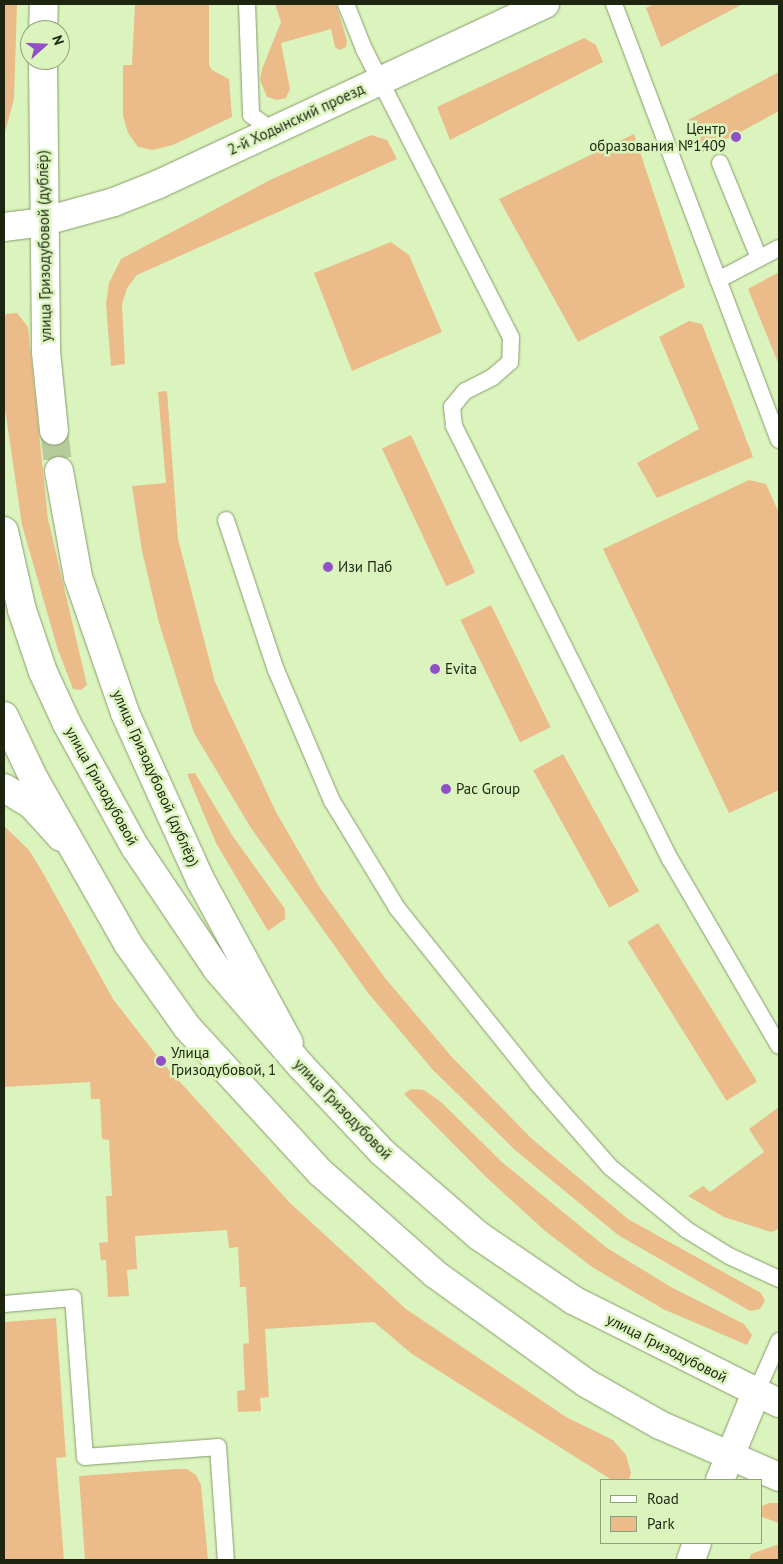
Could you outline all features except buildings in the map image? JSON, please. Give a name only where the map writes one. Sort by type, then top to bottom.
[{"type":"street","points":[[43,20],[44,4]]},
{"type":"street","name":"2-й Ходынский проезд","points":[[4,227],[42,222],[150,188],[545,4]]},
{"type":"street","name":"улица Гризодубовой (дублёр)","points":[[43,70],[42,222],[46,352],[54,431]]},
{"type":"street","name":"улица Гризодубовой (дублёр)","points":[[59,471],[78,577],[125,712],[202,881],[301,1066]]},
{"type":"street","name":"улица Гризодубовой","points":[[4,531],[22,610],[43,672],[76,741],[135,847],[217,969],[301,1066],[382,1152],[479,1236],[573,1300],[767,1398]]},
{"type":"street","points":[[4,716],[34,779],[128,944],[186,1027],[321,1173],[435,1274],[586,1383],[660,1425],[725,1468],[779,1476]]},
{"type":"street","points":[[4,788],[32,805],[77,855]]},
{"type":"street","points":[[725,1468],[767,1398]]},
{"type":"street","points":[[691,1560],[697,1544]]},
{"type":"lane","points":[[247,4],[251,115],[272,131]]},
{"type":"lane","points":[[346,4],[380,80],[511,338],[510,362],[493,377],[465,391],[452,407],[454,426],[670,859],[779,1046]]},
{"type":"lane","points":[[614,4],[779,440]]},
{"type":"lane","points":[[720,163],[759,258]]},
{"type":"lane","points":[[718,280],[779,248]]},
{"type":"lane","points":[[226,520],[276,670],[332,801],[397,908],[537,1083],[610,1167],[687,1230],[730,1256],[779,1279]]},
{"type":"lane","points":[[4,1304],[73,1298],[85,1457],[218,1447],[226,1560]]},
{"type":"lane","points":[[767,1398],[779,1341]]},
{"type":"green space","points":[[4,4],[17,4],[14,99],[4,136]]},
{"type":"green space","points":[[135,4],[209,4],[209,65],[212,70],[229,79],[232,117],[173,145],[153,150],[138,147],[128,133],[123,116],[123,65],[132,65]]},
{"type":"green space","points":[[275,4],[336,4],[347,41],[346,47],[340,50],[335,47],[331,29],[281,43],[290,89],[286,98],[277,100],[267,97],[260,80],[262,69],[281,22]]},
{"type":"green space","points":[[654,4],[743,4],[661,47],[646,8]]},
{"type":"green space","points":[[584,38],[596,45],[603,62],[450,140],[437,107]]},
{"type":"green space","points":[[779,72],[779,111],[702,153],[688,120]]},
{"type":"green space","points":[[634,134],[685,287],[578,342],[499,199]]},
{"type":"green space","points":[[371,135],[387,140],[397,159],[137,275],[127,288],[122,304],[125,364],[111,366],[106,304],[109,283],[121,259],[270,180]]},
{"type":"green space","points":[[391,242],[409,255],[442,332],[352,371],[314,273]]},
{"type":"green space","points":[[779,272],[779,365],[748,289]]},
{"type":"green space","points":[[17,313],[28,327],[48,519],[87,685],[81,690],[73,689],[57,647],[22,525],[4,402],[4,319],[6,314]]},
{"type":"green space","points":[[689,321],[702,324],[753,457],[657,498],[637,463],[699,429],[659,337]]},
{"type":"green space","points":[[167,391],[178,539],[215,682],[276,812],[320,888],[385,978],[451,1056],[531,1138],[628,1219],[761,1293],[765,1301],[760,1309],[750,1311],[618,1235],[515,1150],[433,1070],[368,993],[251,828],[194,733],[159,623],[142,551],[132,486],[166,483],[158,392]]},
{"type":"green space","points":[[411,435],[475,573],[446,586],[382,449]]},
{"type":"green space","points":[[749,480],[766,484],[779,513],[779,790],[729,813],[603,549]]},
{"type":"green space","points":[[491,605],[551,727],[520,742],[460,620]]},
{"type":"green space","points":[[563,754],[639,891],[609,908],[533,770]]},
{"type":"green space","points":[[195,773],[232,835],[285,909],[285,919],[268,931],[216,843],[187,774]]},
{"type":"green space","points":[[4,826],[29,850],[113,999],[161,1061],[290,1203],[406,1309],[566,1417],[613,1440],[626,1455],[631,1473],[629,1479],[610,1479],[412,1354],[374,1322],[265,1329],[269,1397],[260,1398],[261,1411],[238,1412],[237,1391],[245,1390],[243,1344],[249,1343],[246,1287],[240,1287],[238,1247],[229,1248],[227,1230],[135,1236],[137,1269],[127,1270],[129,1296],[108,1297],[106,1260],[101,1260],[99,1243],[108,1242],[106,1196],[112,1196],[109,1140],[102,1139],[100,1099],[91,1099],[90,1082],[4,1087]]},
{"type":"green space","points":[[658,923],[757,1082],[727,1101],[627,942]]},
{"type":"green space","points":[[411,1089],[424,1090],[441,1102],[503,1163],[607,1248],[671,1287],[744,1324],[752,1335],[747,1345],[663,1309],[592,1267],[544,1230],[486,1177],[404,1094]]},
{"type":"green space","points":[[779,1107],[779,1229],[771,1232],[724,1217],[688,1196],[703,1186],[710,1192],[764,1152],[749,1129]]},
{"type":"green space","points":[[56,1318],[66,1457],[56,1458],[64,1560],[4,1560],[4,1322]]},
{"type":"green space","points":[[187,1469],[196,1475],[201,1485],[208,1560],[85,1560],[79,1476]]},
{"type":"green space","points":[[769,1503],[779,1503],[779,1523],[763,1517],[763,1506]]},
{"type":"green space","points":[[779,1544],[779,1560],[749,1560],[751,1554]]},
{"type":"tunnel","points":[[54,431],[59,471]]},
{"type":"place","name":"Центр образования №1409","points":[[736,137]]},
{"type":"place","name":"Изи Паб","points":[[328,567]]},
{"type":"place","name":"Evita","points":[[435,669]]},
{"type":"place","name":"Pac Group","points":[[446,789]]},
{"type":"place","name":"Улица Гризодубовой, 1","points":[[161,1061]]}]
